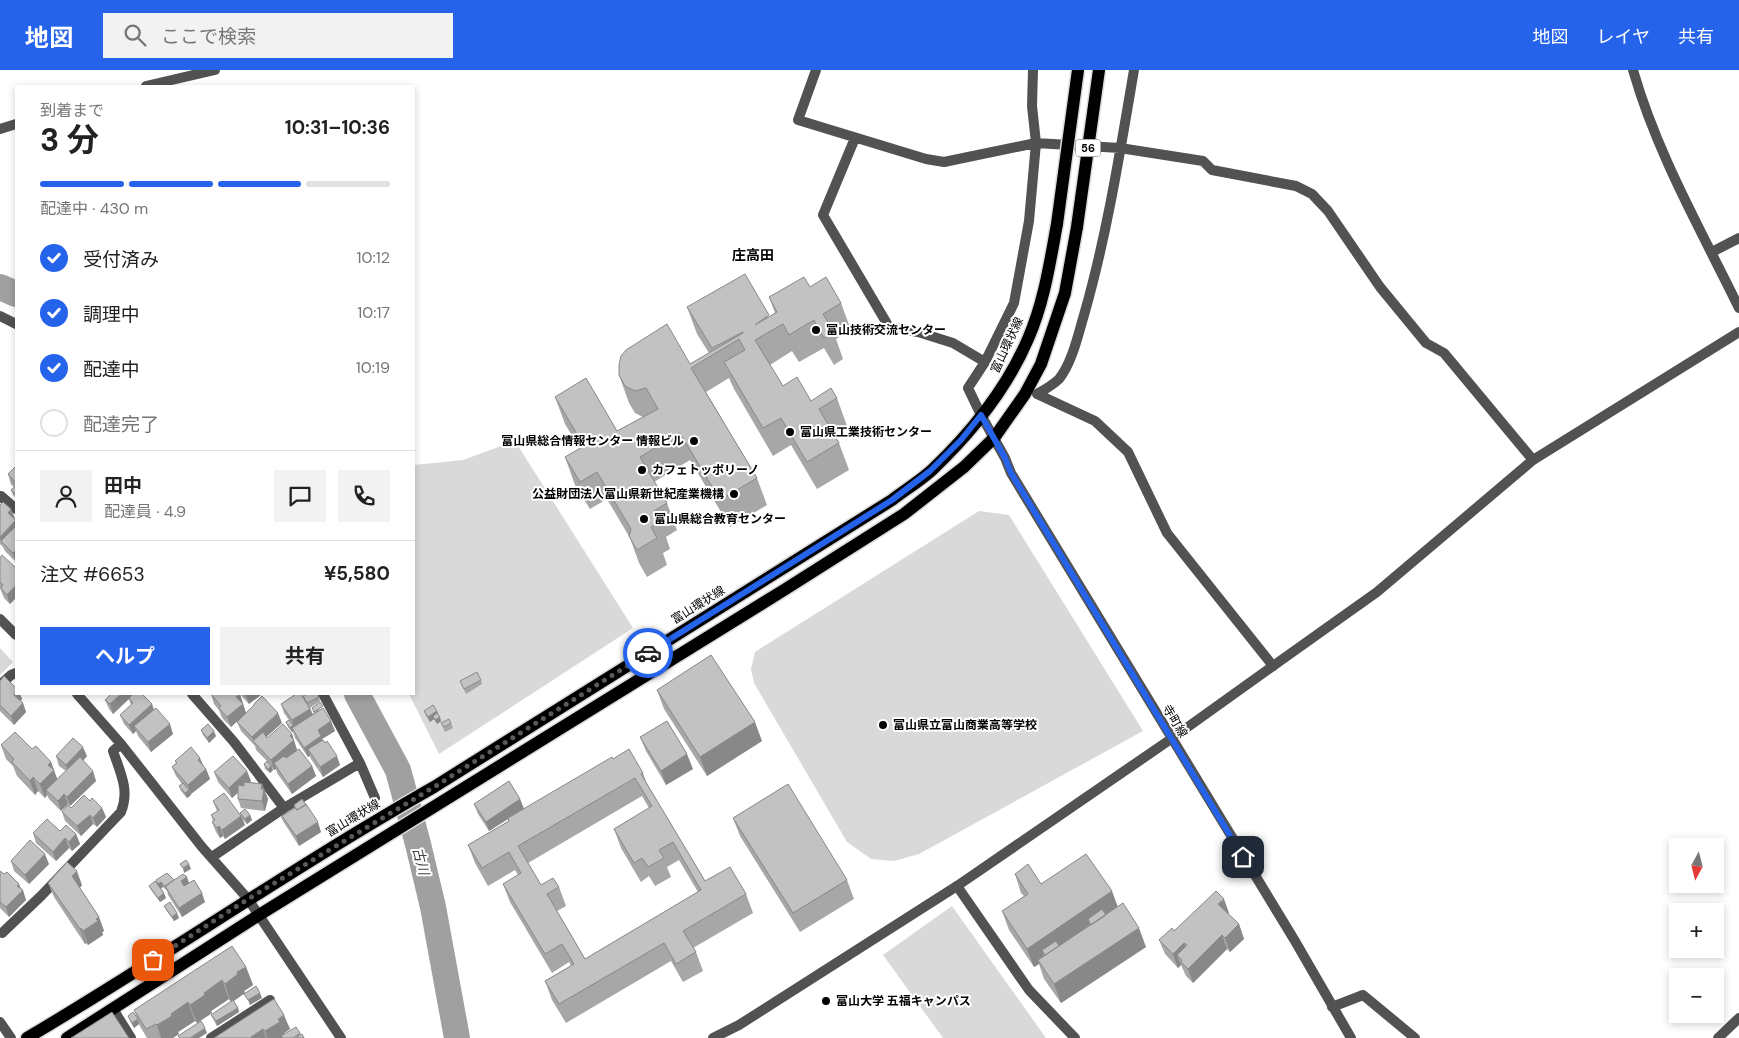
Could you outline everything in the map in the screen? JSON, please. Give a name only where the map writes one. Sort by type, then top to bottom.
[{"type":"main road","name":"富山環状線","points":[[27,1038],[108,990],[248,899],[386,814],[434,787],[892,500],[930,471],[961,440],[1003,386],[1029,338],[1044,288],[1057,224],[1078,70]]},
{"type":"main road","name":"56","points":[[67,1038],[259,916],[904,514],[964,467],[994,438],[1025,394],[1041,364],[1065,293],[1077,227],[1099,70]]},
{"type":"street","points":[[150,85],[215,70]]},
{"type":"street","points":[[816,70],[798,120],[926,159],[944,162],[1036,143],[1120,148],[1204,161],[1212,170],[1296,186],[1312,194],[1328,211],[1380,287],[1426,342],[1444,353],[1533,460]]},
{"type":"street","points":[[855,138],[823,215],[888,327],[918,332],[953,343],[985,362],[1014,303],[1029,221],[1036,143],[1032,106],[1033,70]]},
{"type":"street","points":[[1134,70],[1096,274],[1071,356],[1058,379],[1037,394],[1094,421],[1128,452],[1168,533],[1273,666]]},
{"type":"street","points":[[1633,70],[1642,104],[1664,158],[1739,308]]},
{"type":"street","points":[[0,129],[15,124]]},
{"type":"street","points":[[1712,252],[1739,238]]},
{"type":"street","points":[[0,316],[15,324]]},
{"type":"street","points":[[713,1038],[745,1021],[957,886],[1378,592],[1533,460],[1739,332]]},
{"type":"street","name":"寺町線","points":[[985,362],[968,388],[1011,473],[1295,941],[1351,1038]]},
{"type":"street","points":[[0,498],[1,496],[15,508]]},
{"type":"street","points":[[0,618],[15,633]]},
{"type":"street","points":[[0,685],[10,675],[15,673]]},
{"type":"street","points":[[80,695],[248,899],[341,1038]]},
{"type":"street","points":[[324,695],[360,763],[375,798]]},
{"type":"street","points":[[196,697],[234,742],[284,808]]},
{"type":"street","points":[[1,933],[41,896],[121,812],[125,804],[126,789],[113,751],[121,744]]},
{"type":"street","points":[[212,857],[284,808],[360,763]]},
{"type":"street","points":[[957,886],[1028,990],[1075,1038]]},
{"type":"street","points":[[1332,1007],[1363,995],[1415,1038]]},
{"type":"street","points":[[211,1038],[270,1000]]},
{"type":"street","points":[[113,1009],[131,1038]]},
{"type":"street","points":[[1718,1038],[1739,1018]]},
{"type":"street","points":[[0,1022],[10,1038]]},
{"type":"shaded area","points":[[515,441],[633,628],[439,754],[410,695],[415,695],[415,465],[463,460]]},
{"type":"shaded area","points":[[979,511],[1009,515],[1143,731],[919,854],[894,861],[871,859],[847,842],[754,683],[751,669],[755,652]]},
{"type":"shaded area","points":[[0,648],[13,662],[0,675]]},
{"type":"shaded area","points":[[952,906],[1046,1038],[943,1038],[883,955]]},
{"type":"building","name":"富山県総合情報センター 情報ビル","points":[[745,274],[769,315],[755,325],[777,312],[769,297],[804,277],[810,287],[826,277],[841,303],[823,314],[834,332],[824,338],[814,320],[789,335],[783,324],[755,340],[783,386],[797,377],[811,401],[831,388],[837,398],[819,409],[839,443],[807,462],[781,418],[763,428],[724,362],[745,350],[739,339],[691,368],[757,478],[720,500],[680,433],[640,457],[667,503],[654,511],[660,521],[651,527],[657,538],[637,550],[629,536],[631,529],[597,472],[580,482],[565,457],[584,446],[555,397],[586,378],[617,431],[658,409],[646,388],[635,391],[625,386],[619,375],[621,356],[626,350],[667,324],[690,364],[743,333],[712,348],[687,307]]},
{"type":"building","points":[[15,467],[15,482],[8,474]]},
{"type":"building","points":[[3,502],[11,509],[8,513],[15,521],[0,537],[0,505]]},
{"type":"building","points":[[15,527],[15,551],[13,553],[1,541]]},
{"type":"building","points":[[2,555],[15,567],[15,586],[7,595],[1,588],[3,585],[0,582],[0,558]]},
{"type":"building","points":[[711,655],[755,722],[700,757],[657,690]]},
{"type":"building","points":[[477,672],[481,680],[464,689],[460,681]]},
{"type":"building","points":[[4,676],[15,687],[14,695],[23,703],[11,716],[0,705],[0,681]]},
{"type":"building","points":[[110,695],[120,695],[110,704],[105,700]]},
{"type":"building","points":[[132,695],[143,695],[152,704],[129,725],[120,715],[133,703],[129,698]]},
{"type":"building","points":[[212,695],[238,695],[236,697],[243,704],[227,717],[219,708],[221,706]]},
{"type":"building","points":[[294,695],[302,695],[310,709],[292,720],[281,704]]},
{"type":"building","points":[[318,695],[319,697],[307,703],[303,696]]},
{"type":"building","points":[[262,696],[278,713],[252,737],[237,722]]},
{"type":"building","points":[[320,702],[323,706],[314,712],[312,708]]},
{"type":"building","points":[[433,705],[437,711],[428,717],[424,711]]},
{"type":"building","points":[[156,708],[170,724],[148,742],[134,726]]},
{"type":"building","points":[[323,708],[331,721],[318,730],[321,736],[304,748],[292,728]]},
{"type":"building","points":[[437,713],[440,717],[435,720],[433,716]]},
{"type":"building","points":[[449,719],[451,723],[444,727],[441,723]]},
{"type":"building","points":[[289,720],[293,725],[290,728],[286,722]]},
{"type":"building","points":[[667,721],[687,754],[661,771],[640,737]]},
{"type":"building","points":[[208,724],[214,731],[207,738],[201,730]]},
{"type":"building","points":[[283,724],[292,734],[290,736],[294,740],[271,760],[253,741],[263,732],[267,738]]},
{"type":"building","points":[[15,732],[32,749],[36,746],[51,762],[48,765],[54,770],[40,784],[33,777],[30,781],[12,762],[14,759],[1,745]]},
{"type":"building","points":[[73,738],[83,747],[66,765],[56,756]]},
{"type":"building","points":[[323,740],[325,743],[327,741],[337,756],[320,767],[308,749]]},
{"type":"building","points":[[191,747],[200,758],[198,760],[206,769],[188,785],[172,767],[177,763],[175,761]]},
{"type":"building","points":[[299,749],[312,766],[288,784],[274,763],[284,756],[286,758]]},
{"type":"building","points":[[629,749],[643,773],[641,774],[705,881],[730,867],[746,894],[683,931],[696,952],[676,964],[664,943],[559,1004],[545,981],[574,964],[562,944],[545,954],[503,884],[521,873],[509,852],[482,868],[468,845],[509,821],[508,818],[612,757],[613,759]],"holes":[[[635,778],[652,806],[614,829],[634,863],[642,858],[648,867],[664,858],[659,850],[673,842],[701,890],[585,959],[547,894],[559,887],[553,878],[541,885],[518,846]]]},
{"type":"building","points":[[233,756],[247,771],[229,788],[214,772]]},
{"type":"building","points":[[80,757],[93,771],[67,797],[64,794],[58,801],[46,790]]},
{"type":"building","points":[[267,761],[271,766],[268,769],[264,764]]},
{"type":"building","points":[[509,781],[520,799],[486,822],[474,804]]},
{"type":"building","points":[[244,782],[262,784],[261,789],[264,789],[262,801],[238,799],[238,785],[244,786]]},
{"type":"building","points":[[183,783],[189,790],[185,793],[179,786]]},
{"type":"building","points":[[788,784],[847,880],[793,913],[733,818]]},
{"type":"building","points":[[224,793],[241,816],[222,830],[219,826],[217,828],[212,822],[215,820],[211,815],[219,810],[213,801]]},
{"type":"building","points":[[84,795],[90,801],[92,798],[102,808],[93,818],[90,815],[77,826],[62,812],[68,805],[71,808]]},
{"type":"building","points":[[302,799],[306,805],[297,810],[294,805]]},
{"type":"building","points":[[306,804],[318,822],[296,836],[282,816]]},
{"type":"building","points":[[245,809],[250,815],[245,819],[240,813]]},
{"type":"building","points":[[47,819],[60,831],[66,825],[76,834],[69,842],[65,838],[53,852],[33,833]]},
{"type":"building","points":[[30,840],[45,854],[25,875],[11,861]]},
{"type":"building","points":[[1086,854],[1112,891],[1027,949],[1002,911],[1028,894],[1015,874],[1028,864],[1041,884]]},
{"type":"building","points":[[186,860],[189,864],[183,868],[180,864]]},
{"type":"building","points":[[67,862],[77,871],[72,876],[99,917],[96,919],[98,921],[83,931],[48,883]]},
{"type":"building","points":[[0,871],[4,874],[7,872],[19,884],[17,886],[23,890],[6,907],[0,902]]},
{"type":"building","points":[[167,873],[174,880],[165,887],[161,882],[158,884],[156,880]]},
{"type":"building","points":[[183,874],[187,877],[181,881],[184,886],[194,880],[202,893],[179,908],[165,886]]},
{"type":"building","points":[[155,881],[164,893],[158,898],[149,886]]},
{"type":"building","points":[[1216,891],[1224,899],[1218,904],[1239,924],[1225,938],[1222,935],[1188,969],[1177,955],[1187,945],[1184,943],[1173,954],[1159,940],[1172,928],[1174,931]]},
{"type":"building","points":[[170,902],[177,913],[172,917],[164,906]]},
{"type":"building","points":[[1123,903],[1139,928],[1054,984],[1038,960]]},
{"type":"building","points":[[1102,909],[1106,915],[1091,925],[1088,919]]},
{"type":"building","points":[[1056,941],[1059,946],[1045,955],[1042,950]]},
{"type":"building","points":[[232,946],[246,967],[237,972],[238,974],[225,984],[222,980],[190,1005],[188,1002],[171,1014],[172,1016],[146,1029],[134,1010]]},
{"type":"building","points":[[256,986],[260,993],[248,1000],[244,994]]},
{"type":"building","points":[[274,999],[284,1015],[278,1019],[280,1022],[265,1031],[263,1029],[252,1038],[214,1038]]},
{"type":"building","points":[[233,1000],[238,1008],[216,1021],[211,1015]]},
{"type":"building","points":[[112,1012],[129,1038],[71,1038]]},
{"type":"building","points":[[133,1012],[138,1019],[132,1023],[128,1016]]},
{"type":"building","points":[[201,1021],[205,1028],[190,1038],[180,1038],[178,1036]]},
{"type":"building","points":[[296,1027],[300,1033],[293,1038],[283,1038],[281,1036]]},
{"type":"building","points":[[302,1034],[304,1038],[297,1037]]},
{"type":"waterway","name":"古川","points":[[0,287],[15,294]]},
{"type":"waterway","name":"古川","points":[[358,695],[398,770],[433,907],[457,1038]]},
{"type":"way so far","points":[[153,960],[248,899],[386,814],[434,787],[648,653]]},
{"type":"place","name":"富山技術交流センター","points":[[816,330]]},
{"type":"place","name":"富山県工業技術センター","points":[[790,432]]},
{"type":"place","name":"富山県総合情報センター 情報ビル","points":[[694,441]]},
{"type":"place","name":"カフェトッポリーノ","points":[[642,470]]},
{"type":"place","name":"公益財団法人富山県新世紀産業機構","points":[[734,494]]},
{"type":"place","name":"富山県総合教育センター","points":[[644,519]]},
{"type":"place","name":"富山県立富山商業高等学校","points":[[883,725]]},
{"type":"place","name":"富山大学 五福キャンパス","points":[[826,1001]]},
{"type":"district","name":"庄高田","points":[[753,255]]},
{"type":"route","points":[[648,653],[892,500],[930,471],[961,440],[981,415],[1005,458],[1011,473],[1243,857]]}]
